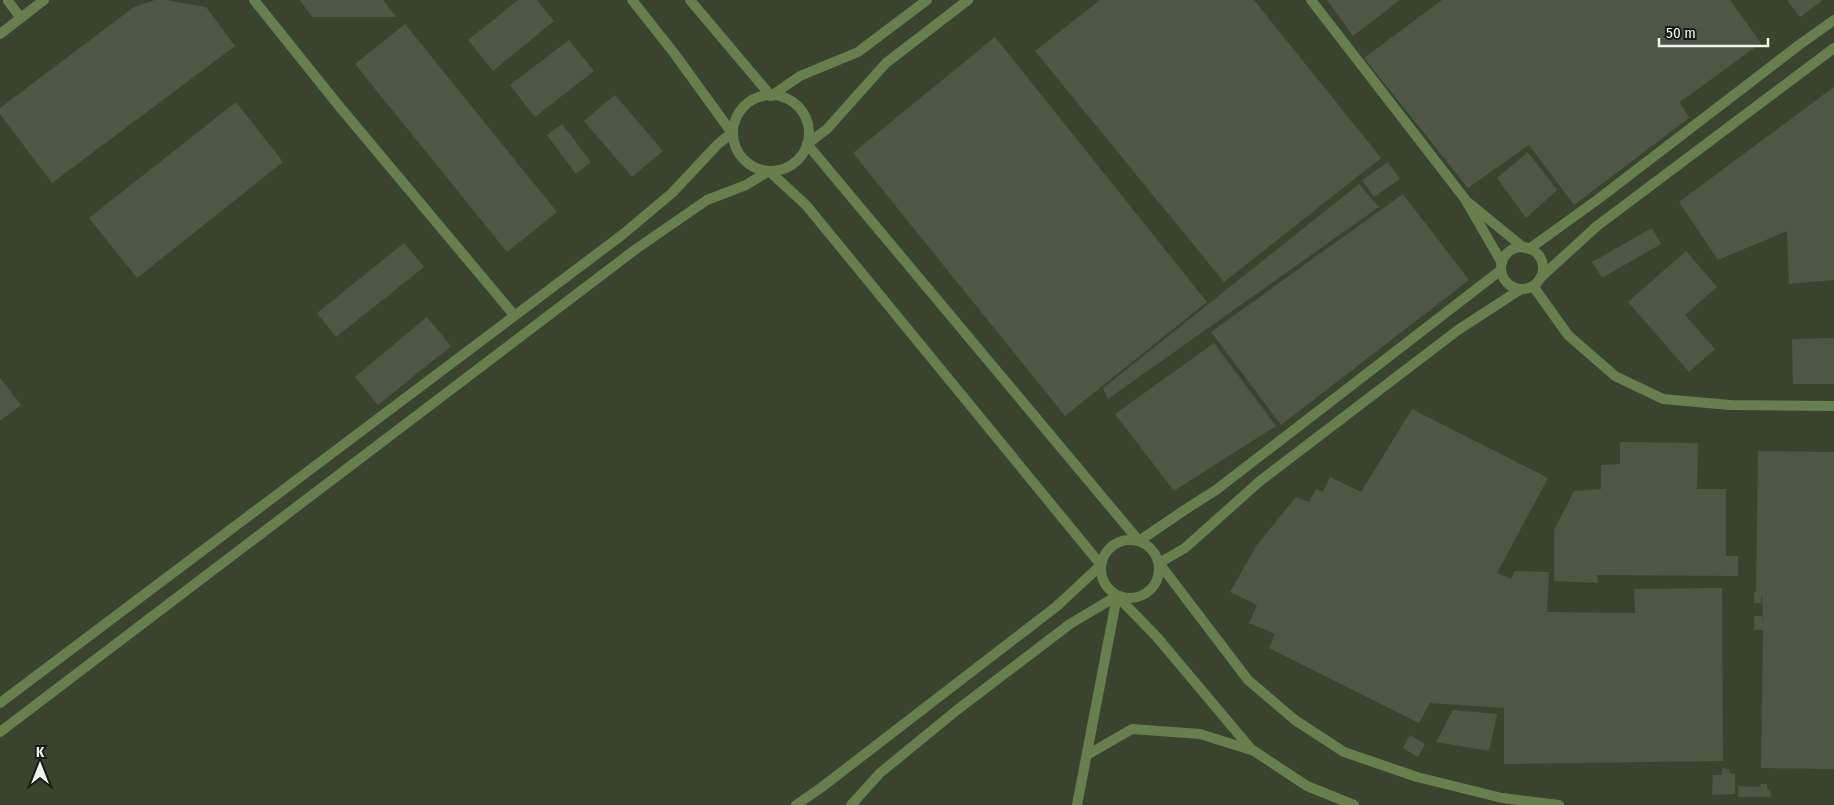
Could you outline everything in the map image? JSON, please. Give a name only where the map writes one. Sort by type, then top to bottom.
[{"type":"street","points":[[0,34],[44,0]]},
{"type":"street","points":[[254,0],[339,106],[514,316]]},
{"type":"street","points":[[0,703],[622,235],[672,193],[718,144],[732,133],[735,119],[746,104],[759,98],[777,96],[790,100],[800,109],[806,118],[809,131],[807,144],[802,156],[789,167],[782,170],[769,171],[750,166],[740,157],[732,133],[674,53],[632,0]]},
{"type":"street","points":[[690,0],[771,96]]},
{"type":"street","points":[[771,96],[800,76],[858,52],[927,0]]},
{"type":"street","points":[[807,144],[827,129],[886,63],[968,0]]},
{"type":"street","points":[[1311,0],[1464,199],[1501,266],[1502,276],[1510,285],[1521,289]]},
{"type":"street","points":[[6,3],[20,18]]},
{"type":"street","points":[[1354,805],[1308,786],[1251,749],[1156,636],[1103,582],[1100,572],[1106,551],[1116,543],[1129,539],[1139,541],[1216,490],[1501,266],[1508,253],[1513,250],[1527,248],[1597,200],[1834,20]]},
{"type":"street","points":[[1159,564],[1185,548],[1260,481],[1458,330],[1521,289],[1532,286],[1597,226],[1814,61],[1834,48]]},
{"type":"street","points":[[807,144],[1139,541],[1151,549],[1159,564],[1248,680],[1295,720],[1344,752],[1417,777],[1502,798],[1560,805]]},
{"type":"street","points":[[769,171],[806,205],[1101,565]]},
{"type":"street","points":[[0,732],[636,249],[707,200],[746,185],[769,171]]},
{"type":"street","points":[[1464,199],[1527,248],[1535,252],[1542,264],[1540,278]]},
{"type":"street","points":[[1532,286],[1568,335],[1615,376],[1663,399],[1730,405],[1834,406]]},
{"type":"street","points":[[851,805],[880,773],[957,710],[1070,624],[1118,596],[1137,598],[1146,593],[1156,583],[1159,574],[1159,564]]},
{"type":"street","points":[[796,805],[1057,606],[1101,565]]},
{"type":"street","points":[[1077,805],[1118,596]]},
{"type":"street","points":[[1087,755],[1132,729],[1200,734],[1255,752]]},
{"type":"shaded area","points":[[0,0],[1834,0],[1834,805],[0,805]]},
{"type":"building","points":[[155,0],[206,7],[235,46],[52,183],[0,114],[0,108],[134,7]]},
{"type":"building","points":[[300,0],[383,0],[396,17],[312,17]]},
{"type":"building","points":[[518,0],[537,0],[554,21],[493,71],[468,40]]},
{"type":"building","points":[[1100,0],[1254,0],[1381,158],[1224,282],[1035,51]]},
{"type":"building","points":[[1327,0],[1400,0],[1353,36]]},
{"type":"building","points":[[1442,0],[1730,0],[1761,43],[1680,102],[1689,118],[1574,205],[1529,145],[1468,188],[1364,58]]},
{"type":"building","points":[[1787,0],[1823,0],[1800,17]]},
{"type":"building","points":[[405,24],[557,212],[507,252],[355,64]]},
{"type":"building","points":[[995,37],[1207,302],[1065,416],[853,153]]},
{"type":"building","points":[[569,40],[594,71],[535,117],[510,85]]},
{"type":"building","points":[[1834,87],[1834,280],[1789,284],[1787,231],[1718,260],[1679,202]]},
{"type":"building","points":[[615,95],[663,151],[632,177],[584,121]]},
{"type":"building","points":[[236,102],[283,162],[137,278],[89,218]]},
{"type":"building","points":[[562,124],[591,162],[576,174],[547,135]]},
{"type":"building","points":[[1528,152],[1557,190],[1526,218],[1497,178]]},
{"type":"building","points":[[1388,162],[1400,179],[1374,197],[1362,180]]},
{"type":"building","points":[[1359,184],[1379,207],[1108,399],[1103,388]]},
{"type":"building","points":[[1403,194],[1469,280],[1281,425],[1211,332]]},
{"type":"building","points":[[1652,228],[1661,244],[1602,278],[1592,262]]},
{"type":"building","points":[[404,243],[424,267],[336,337],[317,313]]},
{"type":"building","points":[[1686,251],[1717,287],[1685,315],[1715,349],[1689,372],[1628,302]]},
{"type":"building","points":[[427,317],[451,346],[378,405],[355,377]]},
{"type":"building","points":[[1834,338],[1834,384],[1793,384],[1792,339]]},
{"type":"building","points":[[1214,343],[1276,426],[1174,491],[1115,414]]},
{"type":"building","points":[[0,378],[21,405],[0,421]]},
{"type":"building","points":[[1412,409],[1548,478],[1497,573],[1511,579],[1515,571],[1549,572],[1547,612],[1635,613],[1634,589],[1722,588],[1723,761],[1504,764],[1504,708],[1430,703],[1419,723],[1269,648],[1275,634],[1249,623],[1257,605],[1230,592],[1256,546],[1296,497],[1309,502],[1316,489],[1323,492],[1330,477],[1361,492]]},
{"type":"building","points":[[1620,442],[1698,443],[1697,489],[1726,489],[1726,556],[1738,556],[1738,576],[1597,575],[1598,583],[1554,581],[1554,530],[1574,491],[1601,489],[1601,465],[1620,464]]},
{"type":"building","points":[[1758,451],[1834,452],[1834,769],[1761,768],[1763,630],[1754,630],[1754,616],[1762,616],[1763,623],[1762,592],[1761,603],[1754,603],[1754,592],[1756,592]]},
{"type":"building","points":[[1453,710],[1497,714],[1489,751],[1436,742]]},
{"type":"building","points":[[1410,735],[1425,744],[1418,757],[1403,748]]},
{"type":"building","points":[[1722,768],[1729,769],[1729,773],[1735,774],[1735,794],[1712,795],[1713,775],[1722,775]]},
{"type":"building","points":[[1760,784],[1767,784],[1771,797],[1738,797],[1738,786],[1761,787]]}]
